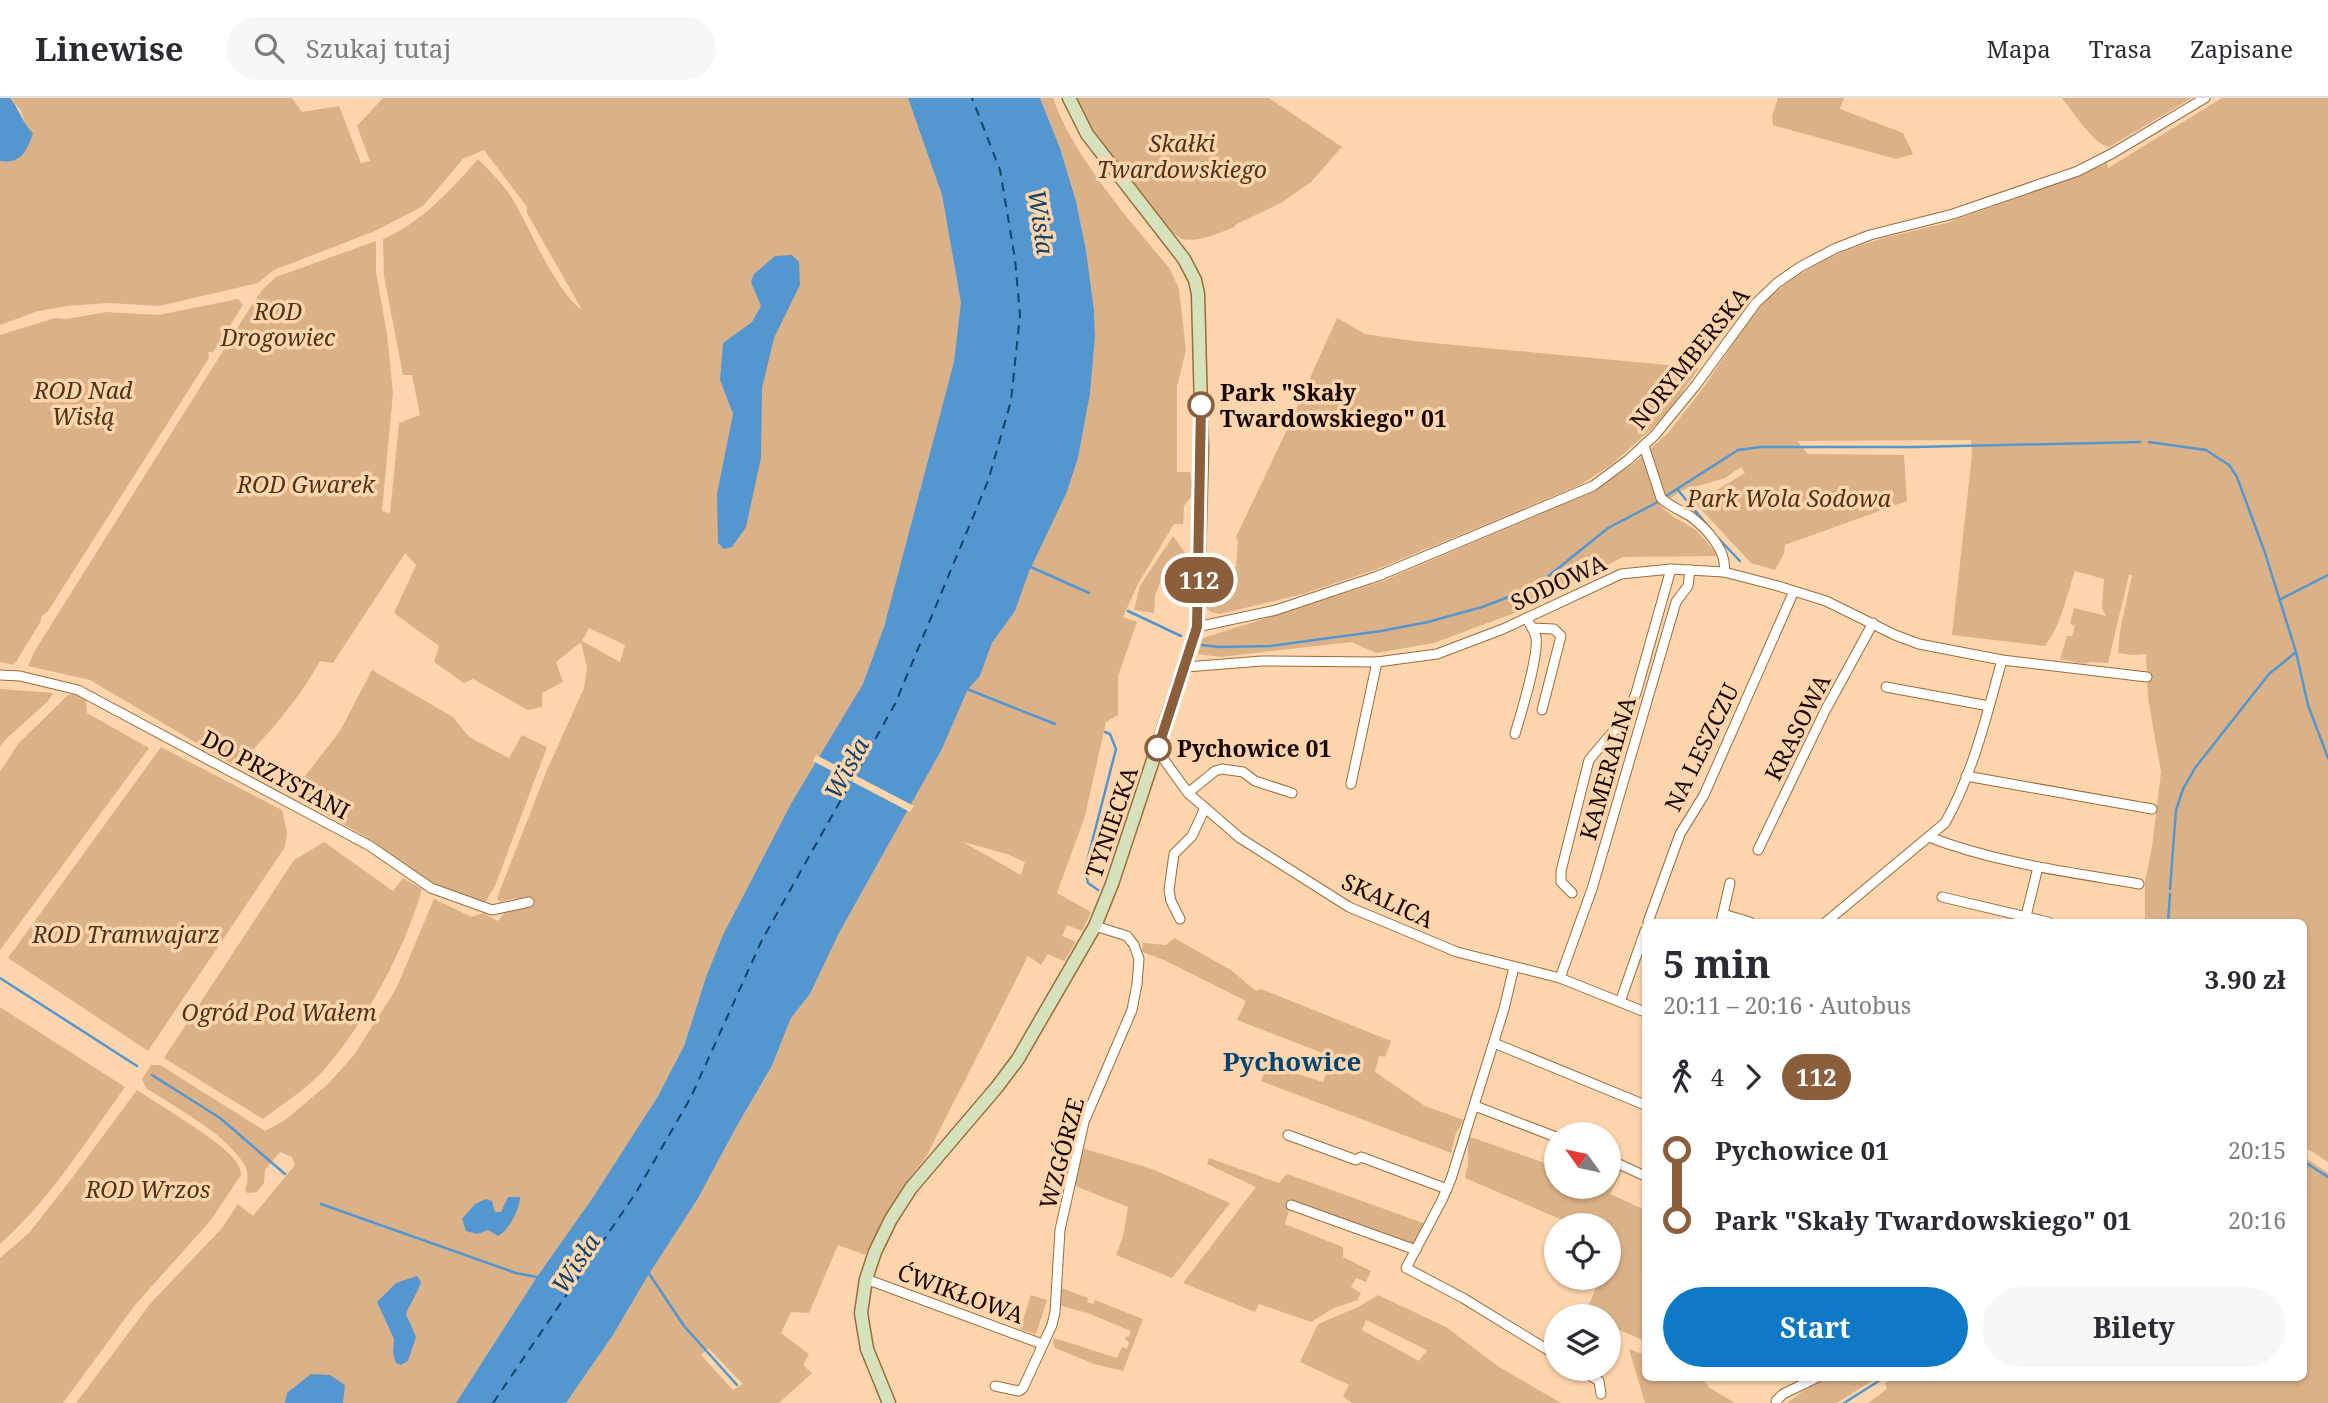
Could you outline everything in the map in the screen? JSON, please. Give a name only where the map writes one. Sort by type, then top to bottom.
[{"type":"street","name":"TYNIECKA","points":[[889,1403],[865,1341],[861,1313],[866,1279],[876,1252],[891,1219],[911,1188],[1018,1059],[1095,926],[1112,884],[1186,667],[1197,627],[1202,447],[1198,293],[1195,280],[1184,259],[1087,134],[1069,98]]},
{"type":"street","name":"NORYMBERSKA","points":[[1197,627],[1276,610],[1378,576],[1593,486],[1644,446],[1691,392],[1756,303],[1777,283],[1800,267],[1834,249],[1870,235],[1953,214],[2078,171],[2205,98]]},
{"type":"street","points":[[1644,446],[1661,498],[1692,518],[1719,548],[1725,558],[1724,572]]},
{"type":"street","points":[[1572,893],[1561,882],[1561,871],[1589,760],[1628,714],[1671,569]]},
{"type":"street","name":"SODOWA","points":[[1186,667],[1262,662],[1377,662],[1437,654],[1526,618],[1621,574],[1671,569],[1724,572],[1794,591],[1826,601],[1909,641],[2003,660],[2147,677]]},
{"type":"street","name":"KAMERALNA","points":[[1559,978],[1592,889],[1676,602],[1689,582],[1690,570]]},
{"type":"street","name":"NA LESZCZU","points":[[1649,919],[1680,834],[1704,795],[1794,591]]},
{"type":"street","points":[[1515,734],[1528,689],[1536,642],[1526,618]]},
{"type":"street","name":"KRASOWA","points":[[1758,850],[1825,711],[1873,623]]},
{"type":"street","points":[[1532,628],[1554,628],[1561,636],[1542,710]]},
{"type":"street","points":[[1830,919],[1945,823],[1956,804],[1966,776],[2003,660]]},
{"type":"street","points":[[1351,784],[1377,662]]},
{"type":"street","name":"DO PRZYSTANI","points":[[0,675],[20,676],[78,690],[370,846],[431,888],[492,910],[529,902]]},
{"type":"street","points":[[1886,687],[1989,706]]},
{"type":"street","name":"SKALICA","points":[[1157,750],[1188,793],[1240,838],[1349,907],[1457,952],[1559,978],[1642,1011]]},
{"type":"street","points":[[1188,793],[1215,771],[1222,769],[1243,772],[1255,781],[1292,793]]},
{"type":"street","points":[[1966,776],[2152,809]]},
{"type":"street","points":[[1180,919],[1169,890],[1174,854],[1192,835],[1205,807]]},
{"type":"street","points":[[1929,837],[1955,847],[2038,867],[2139,884]]},
{"type":"street","points":[[2026,916],[2038,867]]},
{"type":"street","points":[[1722,918],[1730,883]]},
{"type":"street","points":[[1942,897],[2037,919]]},
{"type":"street","name":"WZGÓRZE","points":[[995,1386],[1019,1391],[1023,1388],[1049,1330],[1058,1289],[1060,1230],[1084,1122],[1132,1010],[1139,959],[1135,945],[1127,936],[1095,926]]},
{"type":"street","points":[[1620,1002],[1642,940]]},
{"type":"street","points":[[1514,967],[1475,1106],[1447,1189],[1406,1268],[1463,1298],[1544,1348]]},
{"type":"street","points":[[1494,1043],[1642,1104]]},
{"type":"street","points":[[1475,1106],[1544,1132]]},
{"type":"street","points":[[1288,1135],[1356,1160],[1361,1157],[1447,1189]]},
{"type":"street","points":[[1621,1166],[1642,1175]]},
{"type":"street","points":[[1291,1205],[1416,1250]]},
{"type":"street","name":"ĆWIKŁOWA","points":[[866,1279],[1042,1344]]},
{"type":"street","points":[[1600,1381],[1601,1394]]},
{"type":"street","points":[[1776,1401],[1783,1394],[1810,1381]]},
{"type":"green space","points":[[10,98],[292,98],[302,112],[339,106],[361,163],[370,161],[357,126],[383,98],[908,98],[928,148],[942,195],[961,302],[966,382],[868,677],[706,977],[684,1046],[663,1087],[600,1191],[458,1403],[76,1403],[150,1304],[222,1228],[238,1204],[253,1216],[295,1165],[292,1157],[280,1152],[265,1170],[264,1183],[257,1192],[247,1193],[247,1171],[236,1153],[213,1132],[146,1088],[142,1079],[151,1065],[160,1065],[265,1131],[285,1120],[328,1084],[354,1055],[396,989],[434,899],[472,917],[483,913],[498,921],[516,898],[500,902],[497,898],[547,770],[584,688],[587,668],[581,642],[556,662],[563,682],[542,693],[542,707],[528,710],[473,679],[464,683],[434,662],[439,646],[394,613],[416,565],[405,553],[333,663],[320,661],[293,703],[237,767],[90,680],[28,666],[34,652],[248,311],[262,290],[276,277],[376,241],[376,272],[387,334],[393,393],[382,511],[390,513],[399,423],[420,415],[412,375],[403,375],[384,276],[383,239],[423,215],[478,159],[508,192],[554,277],[582,310],[527,213],[527,207],[484,150],[463,159],[423,206],[375,231],[274,270],[258,283],[159,306],[108,303],[67,306],[38,311],[0,325],[0,161],[8,162],[26,127],[21,111]],"holes":[[[589,628],[625,645],[620,662],[582,641]]]},
{"type":"green space","points":[[1040,98],[1053,98],[1062,120],[1088,165],[1170,269],[1179,289],[1186,350],[1177,386],[1177,472],[1190,472],[1194,493],[1184,506],[1183,524],[1174,524],[1138,584],[1123,617],[1137,622],[1118,676],[1118,715],[1106,722],[1085,816],[1057,893],[1091,912],[1082,931],[1067,925],[1062,936],[1076,942],[1064,961],[1048,954],[1041,965],[1028,956],[926,1157],[902,1188],[865,1255],[838,1245],[809,1313],[791,1312],[781,1333],[809,1354],[803,1365],[812,1373],[779,1403],[566,1403],[613,1335],[697,1200],[772,1067],[791,1018],[810,994],[839,933],[942,749],[968,689],[980,676],[992,643],[1015,611],[1029,572],[1067,492],[1078,458],[1090,394],[1095,337],[1086,250],[1076,201],[1060,148]],"holes":[[[963,842],[1025,862],[1021,875]],[[708,1348],[743,1384],[733,1390],[701,1355]]]},
{"type":"green space","name":"Skałki Twardowskiego","points":[[1077,98],[1269,98],[1342,147],[1311,182],[1281,203],[1216,234],[1196,240],[1183,239],[1149,207],[1120,170],[1089,124]]},
{"type":"green space","points":[[1778,98],[1844,98],[1840,109],[1903,133],[1913,154],[1896,159],[1773,125],[1772,116]]},
{"type":"green space","points":[[2062,98],[2192,98],[2109,147],[2090,134]]},
{"type":"green space","name":"Park Wola Sodowa","points":[[2222,98],[2328,98],[2328,1162],[2307,1149],[2307,919],[2145,919],[2145,882],[2161,772],[2148,698],[2146,654],[2118,653],[2132,575],[2129,575],[2108,663],[2084,664],[2060,659],[2067,636],[2072,636],[2075,626],[2070,624],[2074,608],[2106,616],[2102,608],[2104,579],[2075,571],[2060,619],[2045,646],[1952,635],[1972,455],[1971,440],[1797,441],[1808,454],[1904,455],[1907,501],[1785,545],[1784,554],[1775,570],[1751,563],[1695,503],[1745,473],[1741,467],[1725,478],[1681,491],[1660,506],[1696,530],[1719,556],[1623,557],[1520,611],[1434,643],[1376,653],[1352,642],[1220,657],[1198,654],[1203,638],[1380,582],[1588,494],[1631,466],[1668,433],[1767,299],[1792,279],[1822,261],[1883,238],[1946,223],[2107,163],[2108,168]]},
{"type":"green space","name":"ROD Nad Wisłą","points":[[238,299],[243,305],[213,352],[208,352],[209,358],[48,611],[41,617],[14,665],[0,662],[0,335],[55,318],[67,319],[106,312],[158,315]]},
{"type":"green space","points":[[1337,318],[1365,334],[1413,341],[1699,368],[1654,427],[1611,465],[1580,485],[1380,568],[1303,594],[1220,614],[1211,612],[1205,607],[1204,582],[1214,568],[1236,567],[1236,537]]},
{"type":"green space","points":[[1173,536],[1186,554],[1182,577],[1163,575],[1155,596],[1154,613],[1134,610],[1140,586]]},
{"type":"green space","points":[[372,670],[453,717],[469,737],[509,758],[522,735],[547,747],[495,886],[486,901],[478,902],[436,886],[371,840],[292,793],[340,731]]},
{"type":"green space","points":[[0,689],[53,693],[0,747]]},
{"type":"green space","points":[[75,694],[86,700],[87,713],[149,748],[0,950],[0,772],[18,744],[68,695]]},
{"type":"green space","name":"ROD Tramwajarz","points":[[161,747],[282,810],[287,832],[285,847],[148,1051],[8,958]]},
{"type":"green space","name":"Ogród Pod Wałem","points":[[324,842],[393,891],[403,878],[422,889],[396,958],[372,1003],[344,1045],[306,1087],[263,1119],[164,1058],[294,860]]},
{"type":"green space","points":[[1174,938],[1231,970],[1256,991],[1261,989],[1391,1041],[1385,1057],[1379,1056],[1375,1072],[1425,1106],[1464,1120],[1456,1133],[1451,1153],[1261,1081],[1267,1064],[1323,1082],[1333,1057],[1237,1020],[1246,1001],[1164,960],[1142,952],[1143,943],[1166,945]]},
{"type":"green space","points":[[0,1007],[125,1087],[51,1189],[0,1244]]},
{"type":"green space","name":"ROD Wrzos","points":[[137,1090],[216,1142],[235,1160],[241,1175],[211,1220],[135,1305],[63,1403],[0,1403],[0,1258],[29,1233]]},
{"type":"green space","points":[[1468,1136],[1544,1163],[1544,1199],[1621,1199],[1642,1209],[1642,1340],[1621,1331],[1621,1304],[1589,1304],[1595,1290],[1621,1290],[1621,1213],[1546,1213],[1465,1178]]},
{"type":"green space","points":[[1082,1148],[1152,1169],[1230,1203],[1172,1278],[1116,1255],[1123,1236],[1128,1207],[1073,1185]]},
{"type":"green space","points":[[1209,1158],[1279,1183],[1287,1174],[1426,1224],[1414,1245],[1292,1201],[1285,1224],[1343,1247],[1343,1257],[1371,1271],[1366,1282],[1356,1278],[1351,1287],[1361,1293],[1357,1300],[1332,1309],[1311,1322],[1259,1304],[1255,1312],[1183,1283],[1256,1187],[1207,1164]]},
{"type":"green space","points":[[2307,1159],[2328,1173],[2328,1403],[1868,1403],[1887,1389],[1885,1383],[2307,1381]]},
{"type":"green space","points":[[1061,1288],[1088,1298],[1087,1302],[1093,1304],[1095,1300],[1143,1319],[1123,1371],[1094,1364],[1055,1348],[1054,1338],[1117,1358],[1122,1347],[1127,1349],[1129,1343],[1125,1339],[1131,1331],[1059,1305]]},
{"type":"green space","points":[[1031,1295],[1047,1300],[1036,1334],[1020,1329]]},
{"type":"green space","points":[[1378,1295],[1446,1327],[1499,1367],[1561,1403],[1352,1403],[1343,1396],[1349,1385],[1300,1362],[1318,1324],[1358,1307]],"holes":[[[1366,1320],[1427,1350],[1419,1361],[1362,1330]]]},
{"type":"green space","points":[[1629,1349],[1642,1354],[1642,1381],[1704,1381],[1710,1388],[1735,1403],[1645,1403]]},
{"type":"green space","points":[[1822,1381],[1872,1381],[1837,1403],[1787,1403],[1811,1385]]},
{"type":"water","points":[[0,98],[10,98],[33,133],[22,155],[7,162],[0,161]]},
{"type":"water","name":"Wisła","points":[[908,98],[1040,98],[1060,148],[1076,201],[1094,310],[1095,337],[1090,394],[1078,458],[1067,492],[1029,572],[1015,611],[992,643],[980,676],[968,689],[942,749],[839,933],[810,994],[791,1018],[772,1066],[697,1200],[613,1335],[566,1403],[456,1403],[658,1096],[684,1046],[706,977],[723,935],[792,802],[863,684],[884,627],[954,362],[961,303],[942,195]]},
{"type":"water","points":[[792,255],[799,262],[800,285],[774,338],[762,388],[761,458],[746,527],[732,547],[724,549],[718,543],[717,494],[733,414],[720,380],[723,343],[752,322],[761,306],[751,282],[754,274],[775,256]]},
{"type":"water","points":[[508,1197],[520,1197],[520,1202],[513,1219],[502,1233],[498,1236],[488,1230],[477,1234],[466,1231],[462,1219],[475,1204],[486,1199],[492,1201],[495,1212],[501,1212]]},
{"type":"water","points":[[417,1276],[421,1282],[406,1314],[416,1337],[408,1361],[401,1365],[396,1363],[393,1354],[394,1339],[377,1302],[396,1283]]},
{"type":"water","points":[[311,1374],[330,1375],[345,1385],[343,1403],[285,1403],[287,1393]]},
{"type":"pier","points":[[816,755],[914,806],[910,812],[813,761]]},
{"type":"waterway","points":[[1666,496],[1738,450],[1760,447],[2140,442]]},
{"type":"waterway","points":[[2149,442],[2206,450],[2229,465],[2237,477],[2265,553],[2296,652],[2308,705],[2328,758]]},
{"type":"waterway","points":[[1678,490],[1707,525]]},
{"type":"waterway","points":[[1202,645],[1270,646],[1381,631],[1428,622],[1482,607],[1535,587],[1608,528],[1658,502]]},
{"type":"waterway","points":[[1718,538],[1740,561]]},
{"type":"waterway","points":[[1031,567],[1089,593]]},
{"type":"waterway","points":[[2279,600],[2328,575]]},
{"type":"waterway","points":[[1128,611],[1181,636]]},
{"type":"waterway","points":[[2170,889],[2176,810],[2183,789],[2195,768],[2269,674],[2296,652]]},
{"type":"waterway","points":[[967,689],[1055,724]]},
{"type":"waterway","points":[[1098,890],[1088,883],[1085,869],[1116,749],[1110,734],[1105,732]]},
{"type":"waterway","points":[[2168,919],[2170,894]]},
{"type":"waterway","points":[[0,978],[137,1066]]},
{"type":"waterway","points":[[152,1075],[220,1118],[285,1174]]},
{"type":"waterway","points":[[2307,1164],[2328,1177]]},
{"type":"waterway","name":"Wisła","points":[[321,1204],[516,1273],[537,1277]]},
{"type":"waterway","points":[[648,1272],[684,1326],[737,1385]]},
{"type":"waterway","points":[[1844,1403],[1879,1381]]},
{"type":"ferry route","points":[[493,1403],[637,1191],[691,1097],[762,940],[895,704],[988,481],[1011,401],[1020,315],[1015,259],[1000,170],[972,98]]},
{"type":"bus line","name":"112","points":[[1158,748],[1197,627],[1201,405]]},
{"type":"place","name":"Park \"Skały Twardowskiego\" 01","points":[[1201,405]]},
{"type":"place","name":"Pychowice 01","points":[[1158,748]]},
{"type":"district","name":"Pychowice","points":[[1292,1061]]},
{"type":"park label","name":"ROD Drogowiec","points":[[278,324]]},
{"type":"park label","name":"ROD Gwarek","points":[[306,484]]}]
